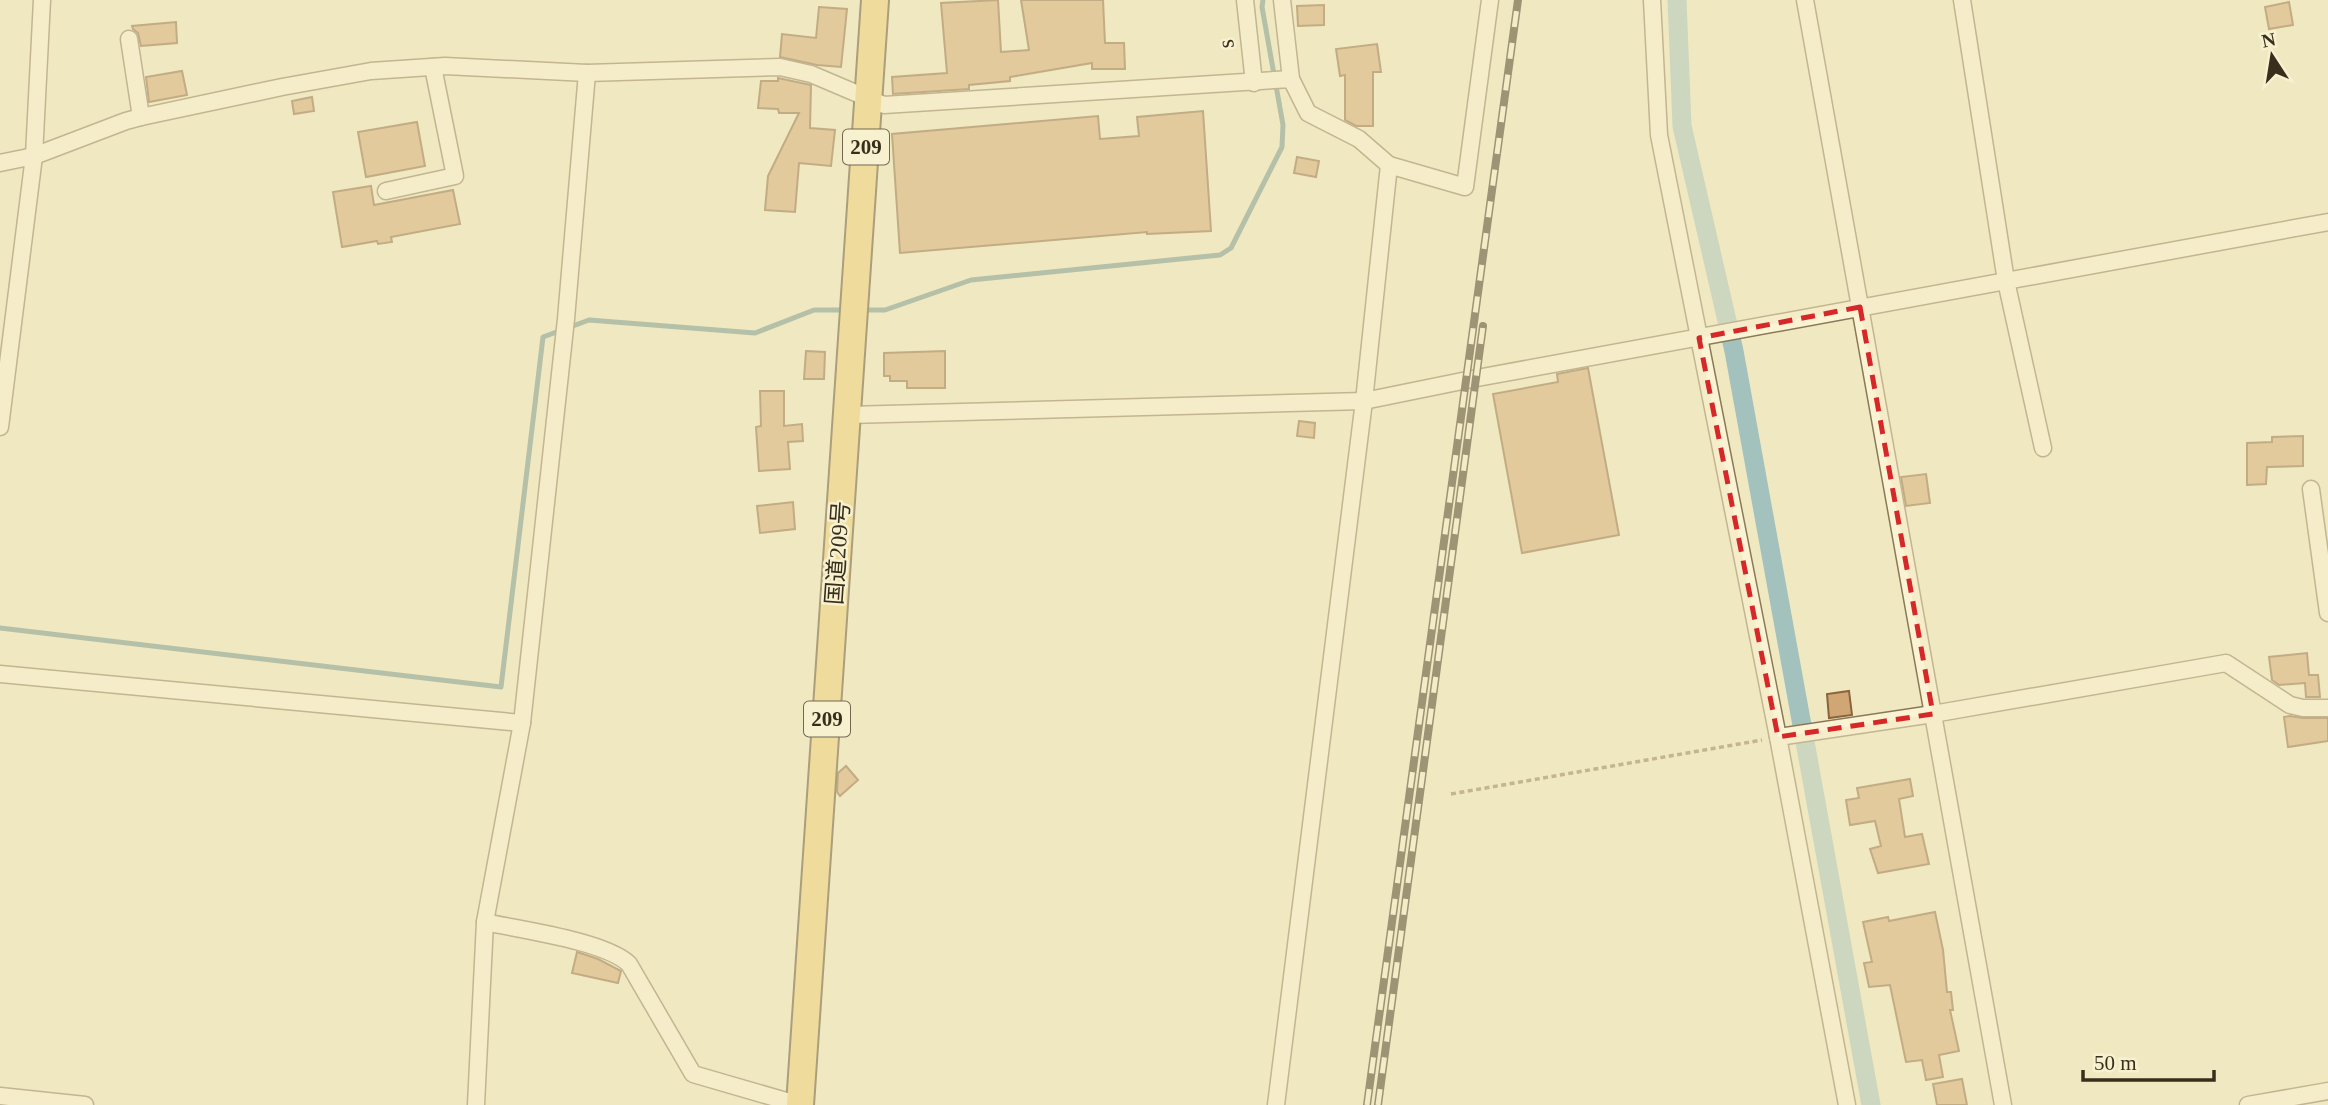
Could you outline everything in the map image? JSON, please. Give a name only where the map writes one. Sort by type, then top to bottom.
[{"type":"highway","name":"国道209号","points":[[800,1105],[876,0]]},
{"type":"street","points":[[0,427],[42,0]]},
{"type":"street","name":"s","points":[[1245,0],[1259,83]]},
{"type":"street","points":[[1282,0],[1287,80],[1308,113],[1359,139],[1389,165],[1465,187],[1490,0]]},
{"type":"street","points":[[1652,0],[1659,135],[1778,737],[1847,1105]]},
{"type":"street","points":[[1805,0],[2003,1105]]},
{"type":"street","points":[[1962,0],[2006,281],[2043,448]]},
{"type":"street","points":[[129,40],[141,117]]},
{"type":"street","points":[[0,163],[26,158],[141,117],[371,71],[433,67],[587,73],[780,67],[811,74],[884,105],[1287,80]]},
{"type":"street","points":[[386,191],[455,176],[433,67]]},
{"type":"street","points":[[476,1105],[485,922],[522,723],[565,328],[587,73]]},
{"type":"street","points":[[1276,1105],[1364,401],[1389,165]]},
{"type":"street","points":[[848,415],[1364,401],[1476,378],[2328,222]]},
{"type":"street","points":[[2311,489],[2328,612]]},
{"type":"street","points":[[1778,737],[1933,714],[2226,663],[2290,705],[2328,708]]},
{"type":"street","points":[[0,674],[522,723]]},
{"type":"street","points":[[485,922],[599,947],[623,959],[629,964],[693,1074],[800,1105]]},
{"type":"street","points":[[2248,1105],[2328,1091]]},
{"type":"street","points":[[0,1096],[85,1105]]},
{"type":"path","points":[[1451,794],[1778,737]]},
{"type":"highlighted area","points":[[1860,307],[1933,714],[1778,737],[1699,338]]},
{"type":"building","points":[[998,0],[1001,52],[1029,50],[1021,0],[1103,0],[1105,43],[1124,43],[1125,69],[1092,69],[1092,63],[1010,77],[1010,81],[969,85],[969,89],[893,94],[892,77],[947,73],[941,3]]},
{"type":"building","points":[[2289,2],[2293,25],[2269,29],[2265,7]]},
{"type":"building","points":[[1324,5],[1324,25],[1298,26],[1297,6]]},
{"type":"building","points":[[819,7],[847,9],[841,67],[780,57],[782,34],[816,38]]},
{"type":"building","points":[[176,22],[177,43],[141,46],[138,33],[132,26]]},
{"type":"building","points":[[1377,44],[1381,72],[1373,72],[1373,126],[1356,126],[1345,120],[1345,75],[1340,76],[1336,49]]},
{"type":"building","points":[[182,71],[187,95],[149,102],[146,77]]},
{"type":"building","points":[[778,78],[811,85],[810,128],[835,130],[831,166],[799,163],[795,212],[765,210],[768,176],[799,113],[779,113],[778,109],[758,108],[761,81],[778,81]]},
{"type":"building","points":[[312,97],[314,111],[294,114],[292,101]]},
{"type":"building","points":[[1203,111],[1211,231],[1147,232],[900,253],[892,134],[1098,116],[1100,139],[1139,136],[1137,117]]},
{"type":"building","points":[[417,122],[425,166],[366,177],[358,132]]},
{"type":"building","points":[[1297,157],[1319,161],[1316,177],[1294,173]]},
{"type":"building","points":[[371,186],[374,205],[453,190],[460,224],[391,237],[392,242],[378,244],[377,241],[342,247],[333,192]]},
{"type":"building","points":[[806,351],[825,352],[824,379],[804,379]]},
{"type":"building","points":[[945,351],[945,388],[907,388],[907,381],[890,381],[890,376],[884,376],[884,353]]},
{"type":"building","points":[[1588,368],[1619,535],[1522,553],[1493,394],[1558,382],[1557,374]]},
{"type":"building","points":[[760,391],[784,391],[784,426],[802,424],[803,441],[788,442],[790,469],[759,471],[756,427],[761,426]]},
{"type":"building","points":[[1299,421],[1315,423],[1314,438],[1297,436]]},
{"type":"building","points":[[2303,436],[2303,466],[2267,467],[2266,484],[2247,485],[2247,443],[2272,442],[2272,437]]},
{"type":"building","points":[[1926,474],[1930,503],[1906,506],[1901,477]]},
{"type":"building","points":[[793,502],[795,529],[760,533],[757,506]]},
{"type":"building","points":[[2307,653],[2309,675],[2318,675],[2320,697],[2306,697],[2305,683],[2279,685],[2272,680],[2269,657]]},
{"type":"building","points":[[1849,691],[1852,715],[1829,718],[1827,694]]},
{"type":"building","points":[[2284,717],[2328,718],[2328,741],[2288,747]]},
{"type":"building","points":[[846,766],[858,780],[840,796],[837,792],[838,773]]},
{"type":"building","points":[[1910,779],[1913,796],[1899,799],[1905,837],[1922,834],[1929,864],[1878,873],[1870,849],[1881,846],[1875,821],[1850,825],[1846,800],[1859,798],[1857,788]]},
{"type":"building","points":[[1935,912],[1943,950],[1947,992],[1951,992],[1953,1010],[1950,1010],[1959,1051],[1939,1055],[1943,1077],[1926,1080],[1922,1060],[1906,1062],[1890,985],[1869,987],[1864,963],[1872,962],[1863,922],[1888,917],[1889,921]]},
{"type":"building","points":[[577,952],[621,971],[618,983],[572,973]]},
{"type":"building","points":[[1962,1079],[1967,1105],[1937,1105],[1933,1084]]},
{"type":"waterway","points":[[861,310],[885,310],[971,280],[1220,255],[1231,248],[1282,147],[1283,125],[1263,0]]},
{"type":"waterway","points":[[1677,0],[1682,126],[1734,351],[1871,1105]]},
{"type":"waterway","points":[[0,628],[501,687],[543,337],[589,320],[755,333],[814,310],[848,310]]},
{"type":"railway","points":[[1367,1105],[1518,0]]},
{"type":"railway","points":[[1378,1105],[1483,326]]}]
